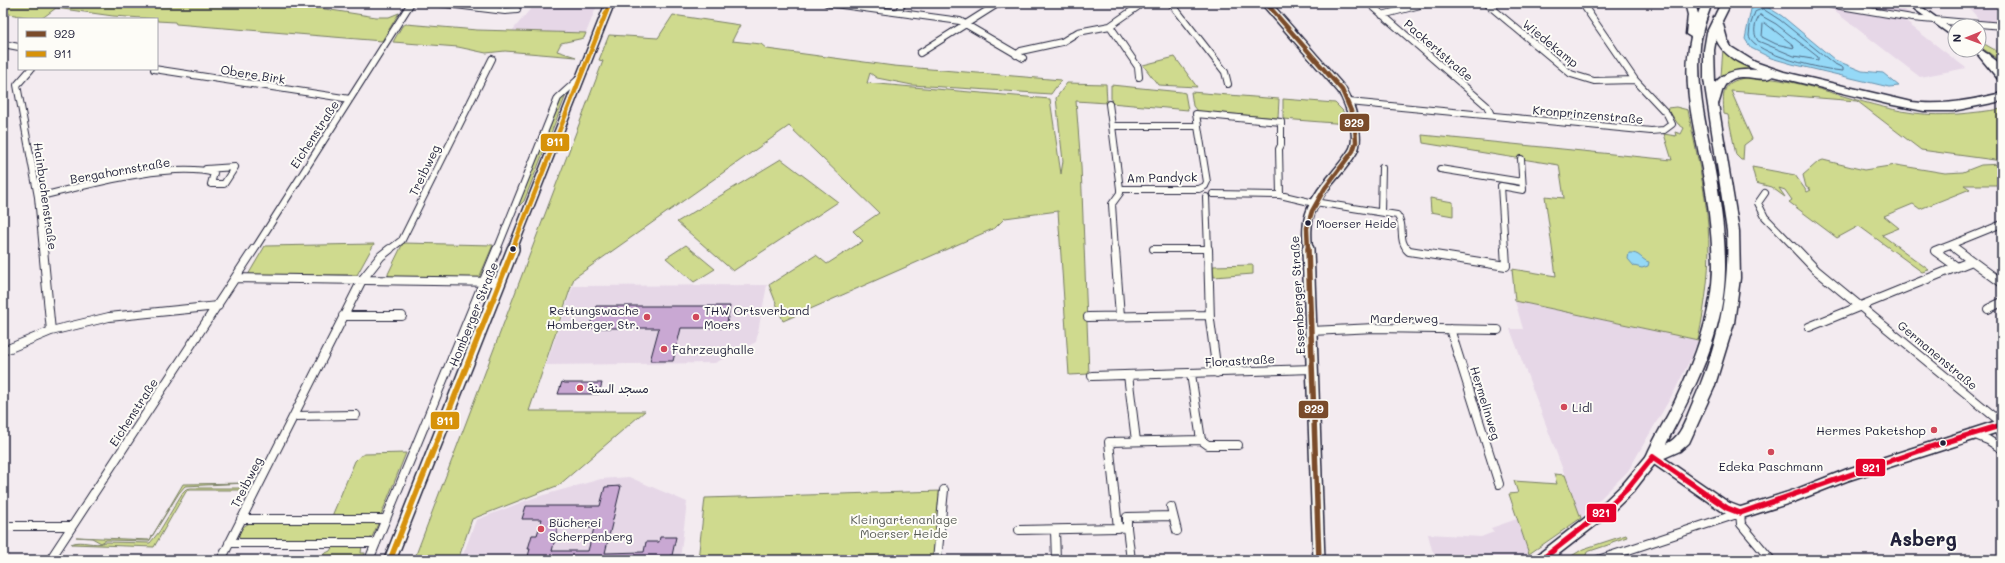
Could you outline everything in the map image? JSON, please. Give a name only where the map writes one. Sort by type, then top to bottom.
[{"type":"highway","points":[[1690,3],[1693,15],[1690,33],[1695,42]]},
{"type":"highway","points":[[1653,457],[1681,403],[1704,347],[1716,300],[1718,281],[1717,228],[1693,87],[1693,54],[1695,42],[1707,3]]},
{"type":"highway","points":[[1653,457],[1679,444],[1691,424],[1711,379],[1725,338],[1732,304],[1735,271],[1733,231],[1712,108],[1709,79],[1709,50],[1712,32],[1726,3]]},
{"type":"highway","points":[[1717,20],[1721,40],[1727,48],[1746,61],[1774,72],[1892,101],[1920,106],[1955,107],[2002,100]]},
{"type":"highway","points":[[1985,58],[2002,77]]},
{"type":"highway","points":[[1712,108],[1720,83],[1732,76],[1747,73],[1775,77],[1925,111],[1955,111],[2002,100]]},
{"type":"main road","points":[[1910,3],[1947,30]]},
{"type":"main road","points":[[1987,58],[2002,69]]},
{"type":"main road","points":[[1541,560],[1604,511],[1628,488],[1653,457]]},
{"type":"street","name":"Eichenstraße","points":[[50,560],[218,306],[412,3]]},
{"type":"street","points":[[439,3],[505,11],[517,10]]},
{"type":"street","name":"Homberger Straße","points":[[390,560],[610,3]]},
{"type":"street","points":[[827,3],[960,21],[1023,58]]},
{"type":"street","points":[[898,12],[903,3]]},
{"type":"street","points":[[920,53],[999,3]]},
{"type":"street","points":[[1016,54],[1021,51],[1062,42],[1078,32],[1110,26],[1143,3]]},
{"type":"street","points":[[1171,3],[1225,72],[1228,84]]},
{"type":"street","name":"Essenberger Straße","points":[[1266,3],[1342,90],[1349,102],[1355,126],[1354,150],[1328,181],[1314,203],[1307,221],[1306,236],[1313,369],[1319,560]]},
{"type":"street","name":"Packertstraße","points":[[1369,3],[1487,106],[1491,115]]},
{"type":"street","points":[[1382,15],[1428,3]]},
{"type":"street","name":"Wiedekamp","points":[[1486,3],[1571,74],[1578,78],[1594,81],[1635,80]]},
{"type":"street","name":"Kronprinzenstraße","points":[[1349,102],[1652,131],[1664,131],[1670,128],[1672,124],[1669,117],[1635,80],[1582,3]]},
{"type":"street","points":[[1823,3],[1874,14],[2002,26]]},
{"type":"street","points":[[1110,26],[1138,67],[1139,77]]},
{"type":"street","points":[[3,44],[18,47]]},
{"type":"street","name":"Treibweg","points":[[221,560],[362,280],[381,256],[402,240],[492,59]]},
{"type":"street","name":"Hainbuchenstraße","points":[[30,70],[18,85],[38,197],[51,332]]},
{"type":"street","name":"Obere Birk","points":[[158,70],[350,100]]},
{"type":"street","name":"Homberger Straße","points":[[369,560],[558,98],[581,77]]},
{"type":"street","name":"Am Pandyck","points":[[1109,104],[1120,189],[1202,188],[1207,182],[1197,126]]},
{"type":"street","points":[[1112,126],[1197,126],[1196,114],[1281,122],[1281,145],[1279,149],[1280,195]]},
{"type":"street","points":[[1501,186],[1523,190],[1521,159]]},
{"type":"street","name":"Bergahornstraße","points":[[38,197],[134,176],[206,169],[235,167],[224,184],[211,184],[214,172],[206,169]]},
{"type":"street","points":[[1381,212],[1382,168]]},
{"type":"street","points":[[1440,169],[1522,182]]},
{"type":"street","points":[[1202,188],[1202,196],[1280,195],[1314,203],[1381,212],[1401,218],[1403,244],[1404,248],[1409,251],[1506,266],[1501,178]]},
{"type":"street","points":[[1120,189],[1120,193],[1112,204],[1120,316]]},
{"type":"street","name":"Germanenstraße","points":[[1765,193],[1758,203],[1765,217],[1816,270],[1860,305],[2001,425]]},
{"type":"street","points":[[1209,196],[1209,316],[1211,348],[1217,373]]},
{"type":"street","points":[[1957,267],[1935,251],[2002,224]]},
{"type":"street","points":[[1950,244],[2002,283]]},
{"type":"street","points":[[1153,249],[1208,249]]},
{"type":"street","points":[[1809,327],[1860,305],[1972,261]]},
{"type":"street","points":[[236,278],[500,282]]},
{"type":"street","points":[[1988,309],[2002,302]]},
{"type":"street","points":[[3,351],[51,332],[126,314],[218,306]]},
{"type":"street","points":[[343,316],[402,316]]},
{"type":"street","points":[[1088,317],[1209,316]]},
{"type":"street","name":"Marderweg","points":[[1311,331],[1375,328],[1498,330]]},
{"type":"street","name":"Hermelinweg","points":[[1450,329],[1499,484]]},
{"type":"street","name":"Florastraße","points":[[1092,376],[1313,369]]},
{"type":"street","name":"Florastraße","points":[[1191,374],[1201,440]]},
{"type":"street","points":[[1128,375],[1136,441]]},
{"type":"street","points":[[294,416],[356,415]]},
{"type":"street","points":[[1598,560],[1794,496],[1847,475],[2001,425],[2002,444]]},
{"type":"street","points":[[1973,434],[1988,440],[2002,449]]},
{"type":"street","points":[[1118,528],[1109,442],[1201,440],[1208,444],[1238,445]]},
{"type":"street","points":[[1653,457],[1694,483],[1727,508],[1740,513]]},
{"type":"street","points":[[938,560],[944,490]]},
{"type":"street","points":[[1171,508],[1177,531]]},
{"type":"street","points":[[1740,513],[1741,524],[1771,560]]},
{"type":"street","points":[[1131,560],[1126,517],[1173,516]]},
{"type":"street","points":[[241,520],[386,519]]},
{"type":"street","points":[[3,526],[72,526]]},
{"type":"street","points":[[1019,530],[1055,531],[1127,528]]},
{"type":"street","points":[[1055,531],[1056,560]]},
{"type":"street","points":[[229,543],[376,542]]},
{"type":"shaded area","points":[[529,3],[598,3],[586,33],[512,31],[532,7],[527,6]]},
{"type":"shaded area","points":[[1851,3],[1895,3],[1909,13],[1854,8]]},
{"type":"shaded area","points":[[1988,3],[2002,9],[2002,24],[1987,23],[1987,18],[1978,18],[1966,4]]},
{"type":"shaded area","points":[[1829,7],[1875,16],[1902,19],[1947,53],[1947,58],[1953,58],[1966,68],[1920,77]]},
{"type":"shaded area","points":[[767,285],[756,342],[715,363],[546,365],[573,286]]},
{"type":"shaded area","points":[[1515,301],[1698,340],[1675,390],[1628,471],[1581,518],[1510,329],[1523,329]]},
{"type":"shaded area","points":[[629,477],[687,502],[680,560],[461,560],[476,520],[533,498],[601,479]]},
{"type":"shaded area","points":[[1517,519],[1529,554],[1518,560],[1439,560],[1432,550],[1428,534],[1481,537],[1494,532],[1491,528]]},
{"type":"green space","points":[[3,3],[286,3],[376,17],[389,17],[399,13],[382,41],[176,24],[175,22],[158,21],[158,18],[113,16],[56,8],[42,18],[32,18],[3,13]]},
{"type":"green space","points":[[673,15],[740,25],[732,41],[761,44],[767,49],[894,66],[1061,80],[1051,94],[912,85],[877,78],[870,73],[867,83],[1050,99],[1061,174],[1063,161],[1056,98],[1067,83],[1106,84],[1107,103],[1076,101],[1081,166],[1089,374],[1069,375],[1058,211],[1005,218],[995,228],[783,321],[769,285],[816,255],[827,264],[863,241],[853,231],[879,213],[789,126],[574,278],[529,411],[645,411],[559,485],[472,519],[458,560],[414,560],[603,61],[599,60],[609,35],[658,38]]},
{"type":"green space","points":[[406,24],[477,30],[586,33],[584,38],[561,43],[557,51],[576,57],[505,51],[486,53],[458,47],[393,42],[402,26]]},
{"type":"green space","points":[[1987,46],[2002,54],[2002,62],[1987,52]]},
{"type":"green space","points":[[1723,48],[1759,70],[1735,71],[1721,76]]},
{"type":"green space","points":[[1175,57],[1197,87],[1158,85],[1143,65]]},
{"type":"green space","points":[[1750,77],[1791,82],[1873,105],[1914,113],[1947,115],[2002,109],[2002,161],[1921,150],[1857,101],[1731,91],[1752,139],[1744,145],[1743,160],[1741,160],[1736,155],[1728,115],[1724,114],[1723,98],[1724,92],[1729,84],[1734,81]]},
{"type":"green space","points":[[1111,85],[1185,93],[1188,110],[1111,103]]},
{"type":"green space","points":[[1191,92],[1279,99],[1278,118],[1197,111],[1193,106]]},
{"type":"green space","points":[[566,95],[524,201],[517,208],[561,100]]},
{"type":"green space","points":[[1283,99],[1335,103],[1343,111],[1347,124],[1283,119]]},
{"type":"green space","points":[[1676,107],[1688,110],[1707,210],[1709,254],[1707,283],[1698,340],[1515,301],[1512,269],[1556,276],[1545,196],[1564,198],[1559,165],[1423,143],[1422,135],[1672,160],[1664,134],[1676,136],[1675,132],[1681,134],[1684,128],[1678,124],[1667,108]]},
{"type":"green space","points":[[781,159],[838,202],[733,271],[677,222]]},
{"type":"green space","points":[[1823,160],[1864,170],[1896,165],[1945,173],[1963,172],[1981,165],[2002,164],[2002,185],[1964,185],[1970,189],[1920,209],[1913,204],[1884,216],[1899,228],[1882,235],[1929,270],[1922,272],[1859,226],[1837,238],[1789,202],[1792,200],[1785,190],[1779,188],[1785,197],[1771,187],[1756,183],[1752,167],[1795,175],[1807,192],[1811,190],[1806,187],[1803,175],[1818,162]]},
{"type":"green space","points":[[1430,198],[1453,202],[1453,216],[1431,212]]},
{"type":"green space","points":[[403,243],[493,245],[479,278],[389,277],[388,274]]},
{"type":"green space","points":[[374,244],[357,275],[248,275],[265,246]]},
{"type":"green space","points":[[686,245],[715,269],[694,282],[666,258]]},
{"type":"green space","points":[[1253,265],[1253,274],[1214,277],[1213,266]]},
{"type":"green space","points":[[406,453],[381,515],[332,516],[355,461],[360,456],[365,454]]},
{"type":"green space","points":[[1554,474],[1565,475],[1581,518],[1529,554],[1509,494],[1518,493],[1514,481],[1557,484]]},
{"type":"green space","points":[[247,483],[185,486],[156,530],[183,484]]},
{"type":"green space","points":[[244,488],[243,490],[187,490],[154,547],[71,544],[79,542],[97,544],[105,542],[150,543],[159,532],[183,492],[186,489]]},
{"type":"green space","name":"Kleingartenanlage Moerser Heide","points":[[942,491],[935,560],[698,560],[705,498]]},
{"type":"green space","points":[[252,522],[376,522],[378,524],[372,537],[369,539],[241,540],[239,534],[241,530]]},
{"type":"green space","points":[[1626,535],[1627,537],[1612,542],[1611,544],[1587,552],[1585,558],[1565,560],[1583,549]]},
{"type":"green space","points":[[76,537],[150,540],[106,540],[101,543],[92,538]]},
{"type":"green space","points":[[333,546],[362,546],[361,553],[365,553],[363,560],[311,560],[330,551]]},
{"type":"water","points":[[1764,5],[1782,16],[1835,60],[1862,71],[1883,73],[1899,86],[1889,87],[1792,64],[1771,58],[1751,48],[1745,39],[1751,9],[1756,6]]},
{"type":"water","points":[[1629,253],[1636,254],[1649,262],[1648,266],[1642,268],[1634,266],[1628,259]]},
{"type":"building","points":[[596,306],[730,306],[726,328],[681,328],[673,361],[650,361],[659,328],[589,328]]},
{"type":"building","name":"مسجد السنة","points":[[562,382],[602,383],[599,394],[558,394]]},
{"type":"building","points":[[621,486],[605,553],[644,552],[646,542],[659,542],[660,537],[676,537],[671,560],[527,560],[532,535],[537,535],[542,519],[522,519],[526,506],[600,506],[605,487]],"holes":[[[558,528],[594,528],[588,551],[552,551]]]},
{"type":"transit line","name":"911","points":[[390,560],[610,3]]},
{"type":"transit line","name":"929","points":[[1266,3],[1342,90],[1349,103],[1354,119],[1356,135],[1356,142],[1353,151],[1320,195],[1312,211],[1307,228],[1319,560]]},
{"type":"transit line","name":"921","points":[[1740,513],[1936,445],[2002,425]]},
{"type":"transit line","name":"921","points":[[1653,457],[1727,508],[1740,513]]},
{"type":"transit line","name":"921","points":[[1541,560],[1604,511],[1628,488],[1653,457]]},
{"type":"place","name":"Moerser Heide","points":[[1308,223]]},
{"type":"place","name":"Rettungswache Homberger Str.","points":[[647,317]]},
{"type":"place","name":"THW Ortsverband Moers","points":[[696,317]]},
{"type":"place","name":"Fahrzeughalle","points":[[664,349]]},
{"type":"place","name":"مسجد السنة","points":[[580,388]]},
{"type":"place","name":"Lidl","points":[[1564,407]]},
{"type":"place","name":"Hermes Paketshop","points":[[1934,430]]},
{"type":"place","name":"Edeka Paschmann","points":[[1771,452]]},
{"type":"place","name":"Bücherei Scherpenberg","points":[[541,529]]},
{"type":"district","name":"Asberg","points":[[1923,538]]}]
